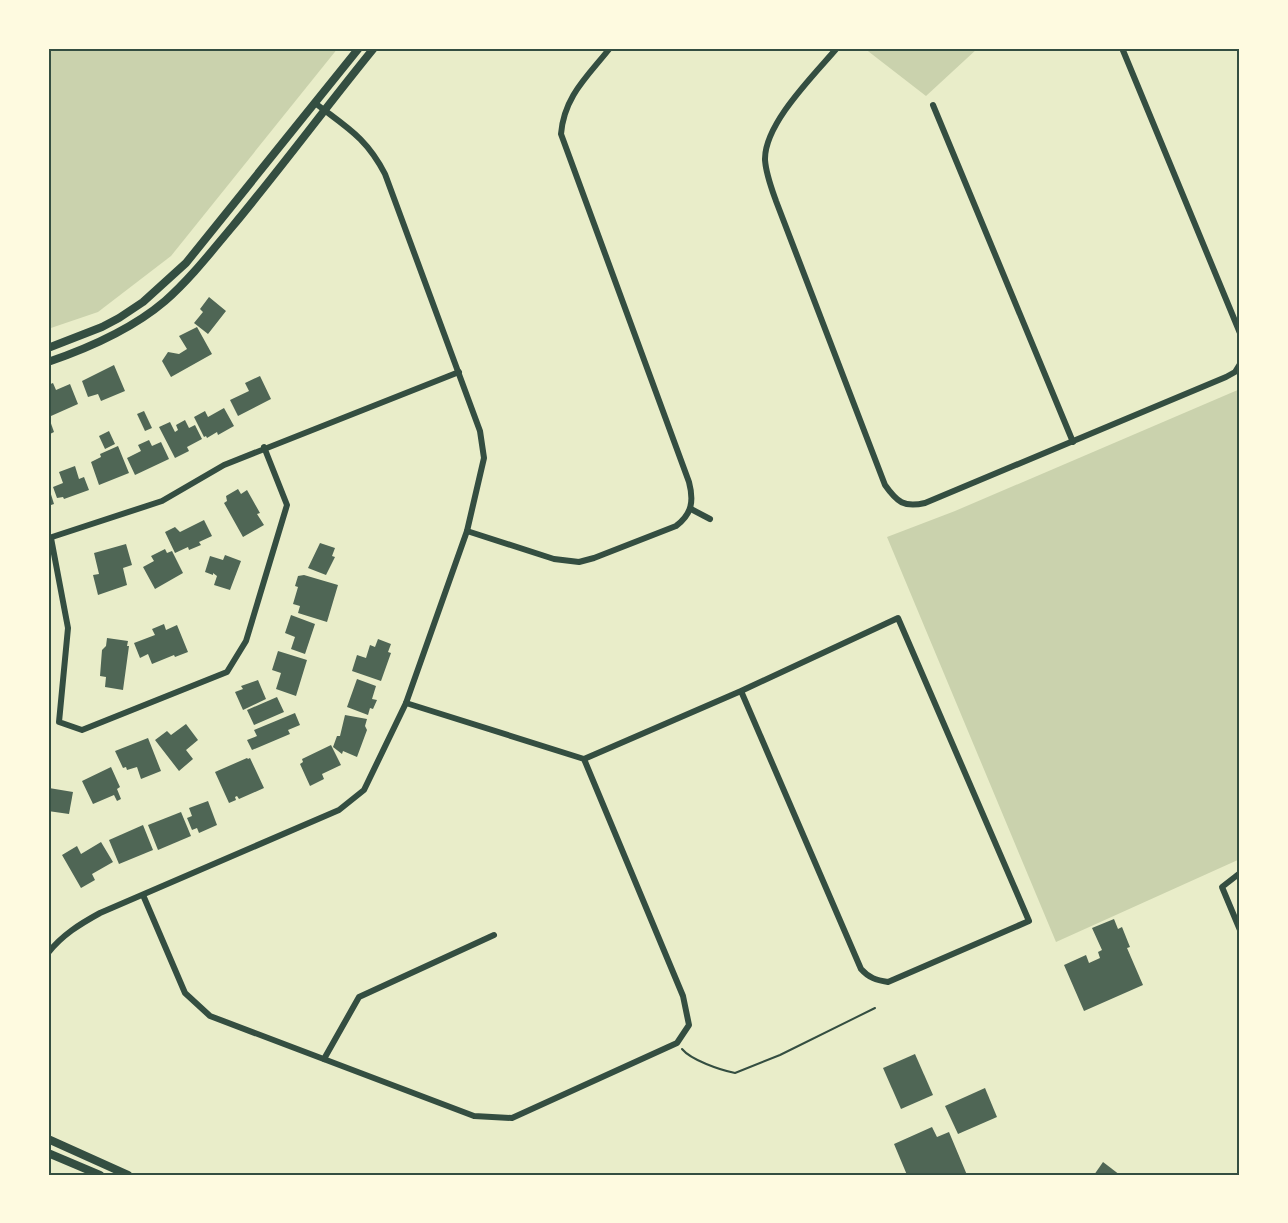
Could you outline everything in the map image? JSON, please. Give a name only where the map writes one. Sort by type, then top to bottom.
[{"type":"street","points":[[48,348],[119,318],[143,302],[186,263],[359,48]]},
{"type":"street","points":[[48,362],[114,334],[164,302],[186,280],[263,190],[324,109],[374,48]]},
{"type":"street","points":[[466,531],[554,559],[579,562],[676,526],[691,509],[693,501],[689,482],[561,134],[562,118],[569,100],[610,48]]},
{"type":"street","points":[[837,48],[778,120],[769,139],[765,159],[768,180],[885,485],[899,501],[914,506],[925,503],[1226,378],[1235,372],[1240,364]]},
{"type":"street","points":[[1122,48],[1240,333]]},
{"type":"street","points":[[48,953],[57,942],[76,927],[100,913],[339,810],[364,790],[406,703],[466,531],[484,458],[480,431],[385,174],[358,135],[315,103]]},
{"type":"street","points":[[933,105],[1073,442]]},
{"type":"street","points":[[264,447],[287,505],[246,641],[227,672],[82,730],[59,722],[68,628],[50,538],[162,501],[224,465],[264,447],[459,372]]},
{"type":"street","points":[[691,509],[710,519]]},
{"type":"street","points":[[406,703],[584,759],[741,691],[897,618],[1029,921],[888,982],[873,980],[861,969],[741,691]]},
{"type":"street","points":[[143,895],[185,993],[210,1016],[474,1116],[512,1118],[677,1042],[688,1025],[683,996],[584,759]]},
{"type":"street","points":[[1240,873],[1222,887],[1240,930]]},
{"type":"street","points":[[324,1059],[359,997],[494,935]]},
{"type":"street","points":[[48,1139],[128,1175]]},
{"type":"street","points":[[48,1153],[100,1175]]},
{"type":"path","points":[[677,1042],[686,1054],[735,1073],[780,1055],[874,1008]]},
{"type":"green space","points":[[48,48],[338,48],[171,256],[98,312],[48,329]]},
{"type":"green space","points":[[864,48],[978,48],[926,96]]},
{"type":"green space","points":[[1240,389],[1240,859],[1056,942],[887,537],[955,511]]},
{"type":"building","points":[[209,297],[226,311],[208,334],[194,323],[203,312],[200,309]]},
{"type":"building","points":[[197,327],[212,354],[171,377],[162,361],[168,352],[179,354],[187,349],[179,336]]},
{"type":"building","points":[[114,365],[125,391],[101,401],[98,394],[88,397],[82,381]]},
{"type":"building","points":[[260,376],[271,399],[238,416],[230,400],[249,391],[245,383]]},
{"type":"building","points":[[53,383],[56,390],[70,384],[78,404],[51,416],[48,409],[48,385]]},
{"type":"building","points":[[224,408],[234,426],[218,435],[217,432],[207,438],[204,437],[194,417],[205,411],[208,417]]},
{"type":"building","points":[[144,411],[152,428],[145,431],[137,414]]},
{"type":"building","points":[[48,415],[54,432],[48,435]]},
{"type":"building","points":[[185,420],[189,428],[195,425],[202,439],[187,447],[189,451],[175,458],[159,427],[170,422],[175,432],[178,430],[176,425]]},
{"type":"building","points":[[109,431],[115,444],[105,449],[99,436]]},
{"type":"building","points":[[149,440],[152,446],[161,442],[169,459],[135,475],[127,458],[141,451],[138,445]]},
{"type":"building","points":[[118,446],[129,473],[99,485],[91,462],[101,457],[100,454]]},
{"type":"building","points":[[75,466],[79,479],[84,477],[89,490],[64,499],[63,497],[57,498],[53,487],[63,483],[59,472]]},
{"type":"building","points":[[48,485],[54,504],[48,506]]},
{"type":"building","points":[[238,489],[241,494],[247,490],[264,525],[243,537],[224,503],[227,501],[226,496]]},
{"type":"building","points":[[204,520],[212,536],[199,542],[201,545],[189,550],[188,547],[175,553],[165,532],[175,527],[180,532]]},
{"type":"building","points":[[320,543],[335,548],[332,556],[335,557],[326,575],[308,568]]},
{"type":"building","points":[[126,544],[132,565],[123,568],[127,585],[98,595],[93,575],[99,574],[94,553]]},
{"type":"building","points":[[165,549],[167,553],[172,551],[183,573],[155,589],[143,567],[154,561],[151,556]]},
{"type":"building","points":[[225,555],[241,561],[230,590],[214,585],[217,576],[205,572],[210,556],[223,560]]},
{"type":"building","points":[[304,575],[338,585],[327,622],[298,613],[300,606],[293,604],[298,587],[295,586],[298,576]]},
{"type":"building","points":[[291,615],[315,624],[305,654],[291,649],[295,637],[285,633]]},
{"type":"building","points":[[164,624],[166,630],[177,625],[188,652],[152,664],[148,654],[140,658],[134,643],[155,635],[152,629]]},
{"type":"building","points":[[107,638],[128,641],[123,690],[105,687],[106,677],[100,676],[102,650],[106,646]]},
{"type":"building","points":[[378,639],[391,644],[388,652],[391,653],[381,681],[352,671],[357,655],[366,658],[370,645],[375,647]]},
{"type":"building","points":[[278,651],[307,660],[296,696],[276,689],[281,673],[272,670]]},
{"type":"building","points":[[357,679],[376,686],[372,699],[377,700],[373,709],[370,708],[368,715],[347,707]]},
{"type":"building","points":[[258,680],[266,699],[243,710],[235,692],[243,689],[241,686]]},
{"type":"building","points":[[277,697],[284,712],[254,725],[247,710]]},
{"type":"building","points":[[295,713],[300,725],[288,730],[290,734],[252,750],[247,740],[257,736],[254,730]]},
{"type":"building","points":[[345,715],[367,719],[365,726],[367,730],[357,757],[343,751],[342,754],[333,747],[337,736],[340,736]]},
{"type":"building","points":[[186,724],[198,740],[186,750],[193,759],[179,771],[155,740],[167,731],[171,735]]},
{"type":"building","points":[[148,738],[161,771],[141,779],[137,767],[127,770],[126,767],[123,768],[115,751]]},
{"type":"building","points":[[331,745],[341,765],[322,774],[324,779],[310,786],[300,764],[303,762],[302,759]]},
{"type":"building","points":[[250,758],[264,788],[239,799],[237,796],[236,800],[229,803],[215,772]]},
{"type":"building","points":[[111,767],[120,787],[117,789],[121,799],[117,801],[114,795],[93,804],[82,781]]},
{"type":"building","points":[[49,788],[73,792],[69,814],[48,811]]},
{"type":"building","points":[[208,801],[217,825],[199,833],[197,828],[192,830],[187,818],[192,816],[189,808]]},
{"type":"building","points":[[181,812],[191,836],[158,850],[148,825]]},
{"type":"building","points":[[143,825],[153,850],[119,864],[109,840]]},
{"type":"building","points":[[101,842],[113,862],[92,874],[95,880],[81,888],[62,855],[77,846],[81,854]]},
{"type":"building","points":[[1114,919],[1118,929],[1122,927],[1130,947],[1127,948],[1143,985],[1084,1011],[1064,965],[1086,955],[1089,963],[1100,958],[1098,952],[1102,950],[1092,928]]},
{"type":"building","points":[[915,1054],[933,1095],[901,1109],[883,1068]]},
{"type":"building","points":[[985,1088],[997,1117],[958,1134],[945,1106]]},
{"type":"building","points":[[932,1127],[937,1137],[949,1132],[967,1175],[907,1175],[894,1144]]},
{"type":"building","points":[[1103,1162],[1120,1175],[1094,1175]]}]
